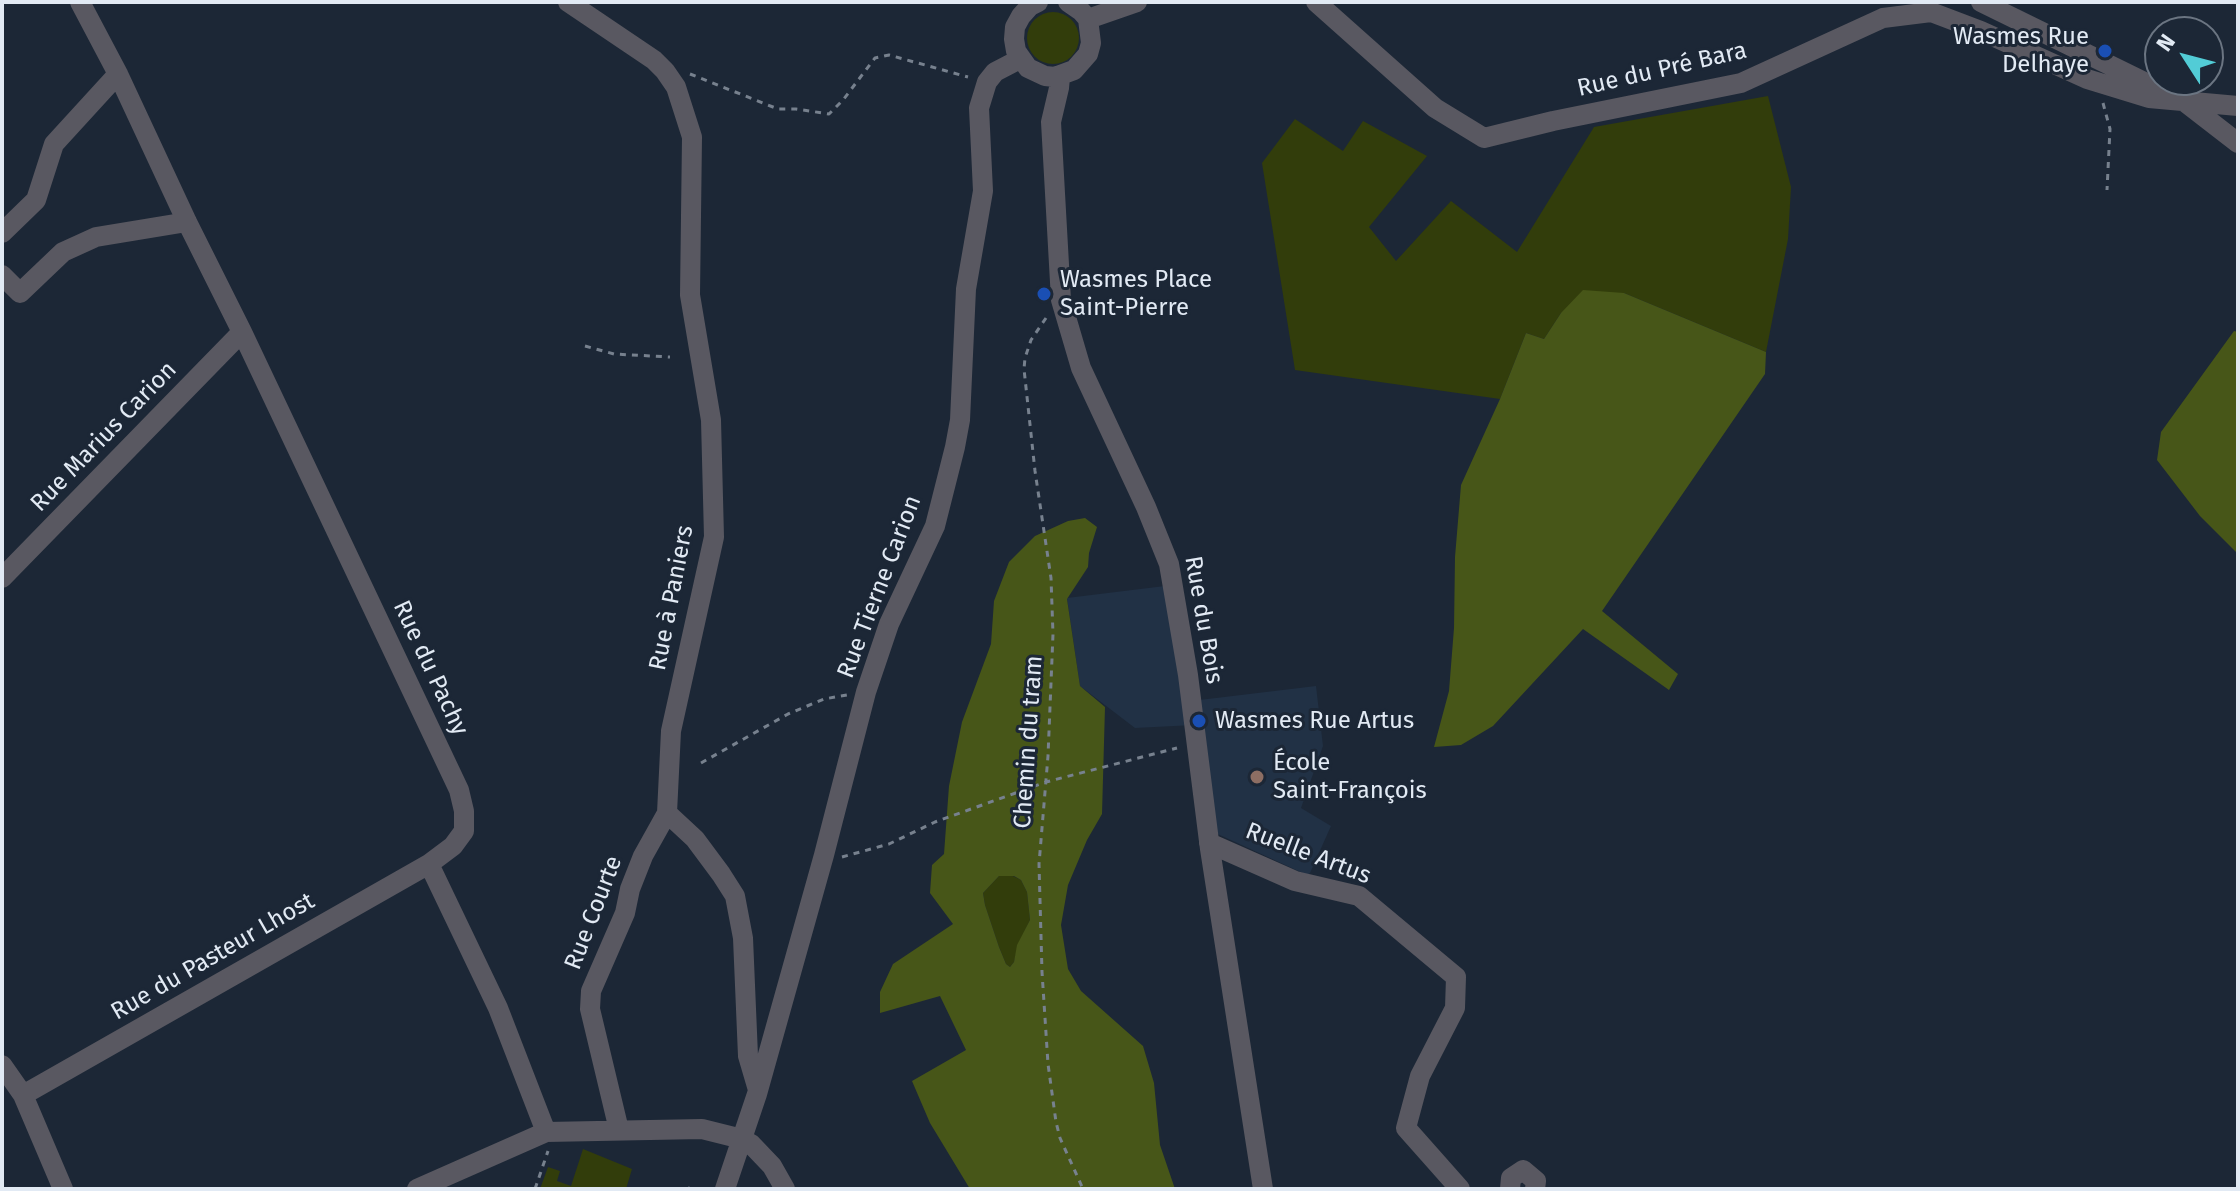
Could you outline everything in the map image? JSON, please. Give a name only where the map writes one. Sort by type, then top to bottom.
[{"type":"street","name":"Rue du Pachy","points":[[80,2],[118,74],[459,790],[464,811],[464,831],[453,846],[429,864]]},
{"type":"street","name":"Rue à Paniers","points":[[568,2],[646,54],[665,71],[676,87],[692,137],[690,295],[711,420],[714,537],[671,731],[667,813]]},
{"type":"street","points":[[1038,2],[1014,9],[1014,39],[1020,59],[1028,68],[1045,76],[1060,77],[1074,70],[1088,54],[1091,43],[1088,19],[1068,2]]},
{"type":"street","points":[[1088,19],[1137,2]]},
{"type":"street","points":[[1981,2],[2185,102],[2238,143]]},
{"type":"street","name":"Rue du Pré Bara","points":[[1322,5],[1435,108],[1484,138],[1741,83],[1883,18],[1931,12],[2094,81],[2149,98],[2238,106]]},
{"type":"street","points":[[987,82],[995,72],[1020,59]]},
{"type":"street","points":[[2,233],[36,200],[54,144],[118,74]]},
{"type":"street","name":"Rue du Bois","points":[[1060,77],[1051,122],[1061,300],[1081,368],[1169,564],[1263,1189]]},
{"type":"street","name":"Rue Tierne Carion","points":[[725,1189],[758,1090],[866,692],[889,624],[935,526],[955,447],[960,420],[966,289],[983,191],[979,108],[987,82]]},
{"type":"street","points":[[2,275],[20,293],[63,252],[96,237],[187,222]]},
{"type":"street","name":"Rue Marius Carion","points":[[2,578],[242,332]]},
{"type":"street","points":[[667,813],[695,839],[735,896],[743,938],[748,1056],[758,1090]]},
{"type":"street","name":"Rue Courte","points":[[619,1130],[590,1009],[591,991],[625,913],[630,889],[643,856],[667,813]]},
{"type":"street","name":"Ruelle Artus","points":[[1209,843],[1295,881],[1359,896],[1456,977],[1455,1008],[1420,1076],[1406,1128],[1460,1189]]},
{"type":"street","points":[[429,864],[498,1008],[550,1132]]},
{"type":"street","name":"Rue du Pasteur Lhost","points":[[23,1095],[429,864]]},
{"type":"street","points":[[2,1065],[23,1095],[63,1189]]},
{"type":"street","points":[[417,1189],[550,1132],[702,1129],[751,1144],[765,1157],[785,1189]]},
{"type":"street","points":[[1510,1189],[1511,1178],[1523,1170],[1536,1181],[1535,1189]]},
{"type":"path","points":[[665,71],[693,74],[778,109],[829,114],[875,58],[889,55],[987,82]]},
{"type":"path","points":[[2094,81],[2110,129],[2107,190]]},
{"type":"path","name":"Chemin du tram","points":[[1064,311],[1046,318],[1036,330],[1027,349],[1024,369],[1051,578],[1053,634],[1039,864],[1048,1064],[1060,1138],[1083,1189]]},
{"type":"path","points":[[585,346],[614,354],[670,357]]},
{"type":"path","points":[[701,763],[800,709],[824,699],[866,692]]},
{"type":"path","points":[[840,857],[889,844],[935,822],[1046,782],[1196,743]]},
{"type":"path","points":[[535,1189],[550,1132]]},
{"type":"shaded area","points":[[1173,585],[1191,701],[1316,686],[1323,746],[1301,808],[1331,826],[1307,875],[1209,830],[1194,725],[1135,728],[1080,686],[1067,598]]},
{"type":"green space","points":[[1053,12],[1071,20],[1079,38],[1071,56],[1053,64],[1035,56],[1027,38],[1035,20]]},
{"type":"green space","points":[[1768,96],[1791,187],[1788,239],[1766,352],[1624,293],[1561,313],[1544,339],[1526,333],[1500,399],[1295,370],[1262,163],[1295,119],[1343,151],[1363,121],[1427,156],[1369,227],[1396,261],[1451,201],[1517,252],[1594,127]]},
{"type":"green space","points":[[1583,290],[1624,293],[1766,352],[1765,374],[1602,611],[1678,674],[1669,690],[1583,629],[1493,726],[1461,745],[1434,747],[1449,691],[1461,485],[1526,333],[1544,339],[1561,313]]},
{"type":"green space","points":[[2234,331],[2238,332],[2238,554],[2200,516],[2157,460],[2161,432]]},
{"type":"green space","points":[[1085,518],[1097,527],[1088,567],[1067,599],[1080,686],[1105,707],[1102,814],[1068,885],[1061,925],[1068,969],[1081,991],[1143,1046],[1154,1083],[1160,1145],[1175,1189],[970,1189],[930,1123],[912,1081],[966,1050],[940,996],[880,1013],[880,992],[893,964],[953,924],[930,893],[932,865],[944,854],[949,786],[962,722],[991,644],[994,601],[1009,562],[1035,536],[1068,521]],"holes":[[[999,876],[1014,876],[1021,880],[1027,892],[1030,920],[1010,967],[999,947],[983,893]]]},
{"type":"green space","points":[[999,876],[1013,876],[1021,880],[1027,892],[1030,920],[1010,967],[999,947],[983,893]]},
{"type":"green space","points":[[583,1149],[632,1169],[626,1189],[540,1189],[548,1167],[560,1171],[557,1181],[571,1186]]},
{"type":"place","name":"Wasmes Rue Delhaye","points":[[2105,51]]},
{"type":"place","name":"Wasmes Place Saint-Pierre","points":[[1044,294]]},
{"type":"place","name":"Wasmes Rue Artus","points":[[1199,721]]},
{"type":"place","name":"École Saint-François","points":[[1257,777]]}]
